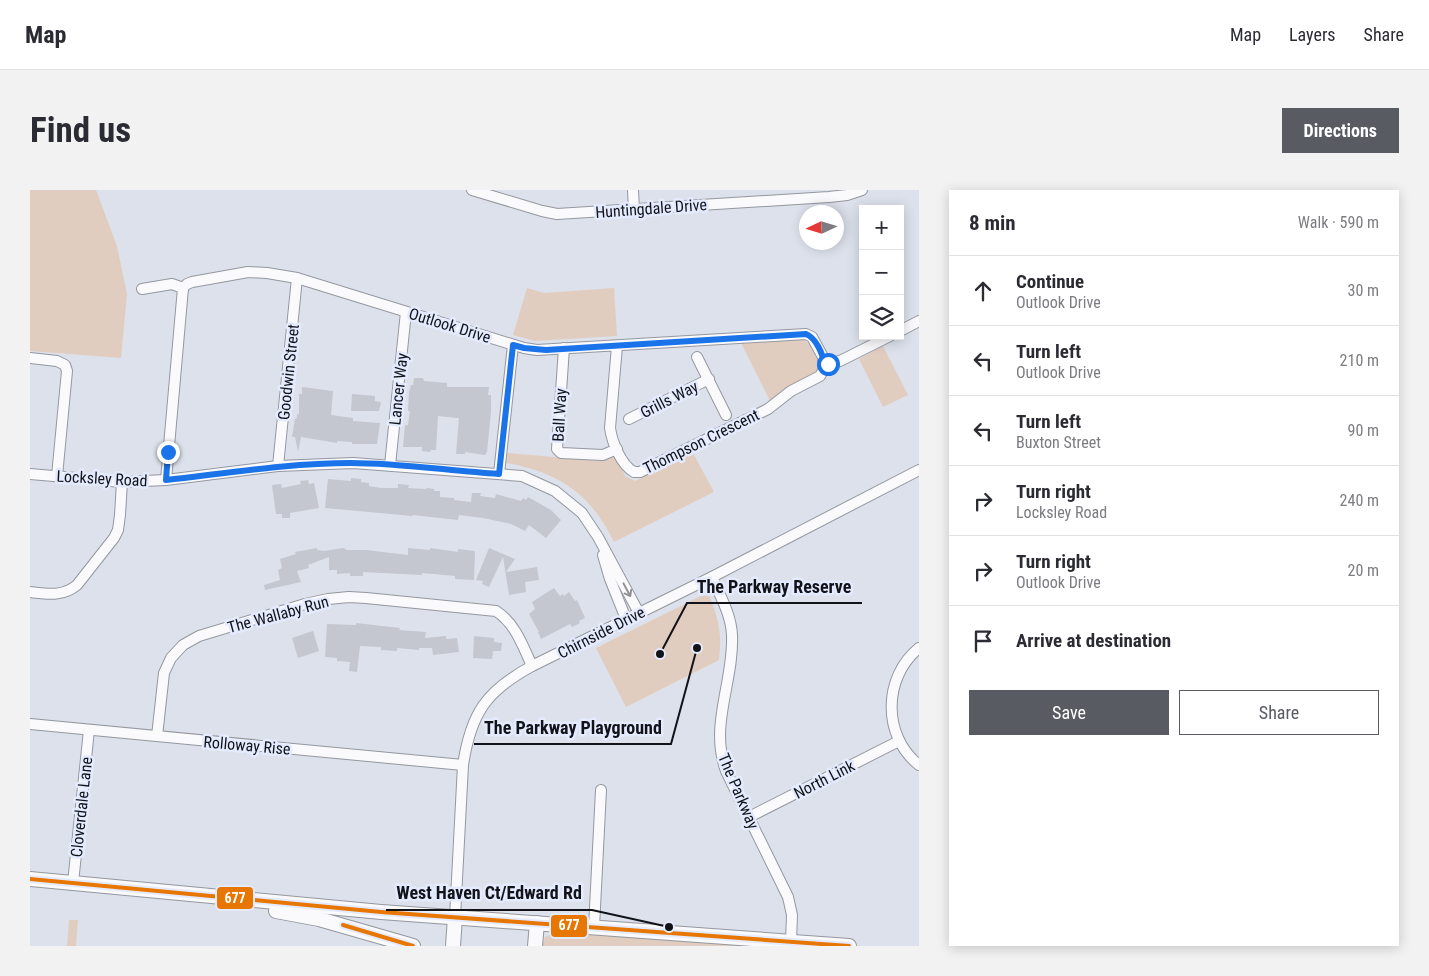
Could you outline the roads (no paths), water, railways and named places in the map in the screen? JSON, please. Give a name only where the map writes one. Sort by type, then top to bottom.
[{"type":"main road","points":[[30,879],[72,888],[290,913],[344,925],[413,946]]},
{"type":"main road","points":[[30,889],[72,888],[203,896],[849,946]]},
{"type":"main road","points":[[453,946],[455,917]]},
{"type":"main road","points":[[535,946],[537,923]]},
{"type":"street","name":"Huntingdale Drive","points":[[472,190],[556,214],[829,197],[847,195],[862,190]]},
{"type":"street","points":[[633,190],[634,210]]},
{"type":"street","name":"Outlook Drive","points":[[142,289],[172,284],[184,288],[192,282],[248,272],[267,273],[297,278],[513,345],[537,350],[806,334],[814,340],[823,357],[824,364]]},
{"type":"street","name":"Goodwin Street","points":[[278,466],[297,278]]},
{"type":"street","points":[[166,480],[184,288]]},
{"type":"street","name":"Lancer Way","points":[[390,466],[406,312]]},
{"type":"street","points":[[904,329],[919,321]]},
{"type":"street","points":[[824,364],[840,362],[882,340]]},
{"type":"street","points":[[499,474],[513,345]]},
{"type":"street","name":"Thompson Crescent","points":[[617,346],[610,421],[611,435],[628,469],[634,472],[640,472],[768,409],[791,391],[820,376],[824,364]]},
{"type":"street","name":"Ball Way","points":[[564,348],[557,449],[562,453],[604,455],[617,449]]},
{"type":"street","points":[[697,357],[726,415]]},
{"type":"street","points":[[30,358],[62,363],[67,371],[57,476]]},
{"type":"street","name":"Grills Way","points":[[629,419],[708,379]]},
{"type":"street","name":"Locksley Road","points":[[30,474],[122,482],[166,480],[278,466],[353,463],[522,476],[555,491],[582,513],[598,537],[639,613]]},
{"type":"street","name":"Chirnside Drive","points":[[455,917],[467,740],[486,700],[515,676],[532,666],[712,577],[919,470]]},
{"type":"street","points":[[30,592],[60,594],[77,585],[114,538],[118,530],[122,482]]},
{"type":"street","name":"Locksley Road","points":[[598,537],[610,580],[626,619]]},
{"type":"street","name":"The Parkway","points":[[712,577],[729,617],[732,634],[731,655],[721,721],[720,752],[726,771],[788,897],[792,915],[791,942]]},
{"type":"street","name":"The Wallaby Run","points":[[157,736],[164,673],[172,658],[183,645],[199,636],[304,604],[328,599],[366,598],[496,611],[505,617],[513,627],[532,666]]},
{"type":"street","points":[[919,648],[900,671],[891,699],[891,714],[899,741],[919,765]]},
{"type":"street","name":"Rolloway Rise","points":[[30,724],[464,765]]},
{"type":"street","name":"Cloverdale Lane","points":[[72,888],[88,730]]},
{"type":"street","name":"North Link","points":[[749,817],[899,741]]},
{"type":"street","points":[[594,927],[601,790]]},
{"type":"place","name":"The Parkway Playground","points":[[697,648]]},
{"type":"place","name":"The Parkway Reserve","points":[[660,654]]},
{"type":"place","name":"West Haven Ct/Edward Rd","points":[[669,927]]}]
